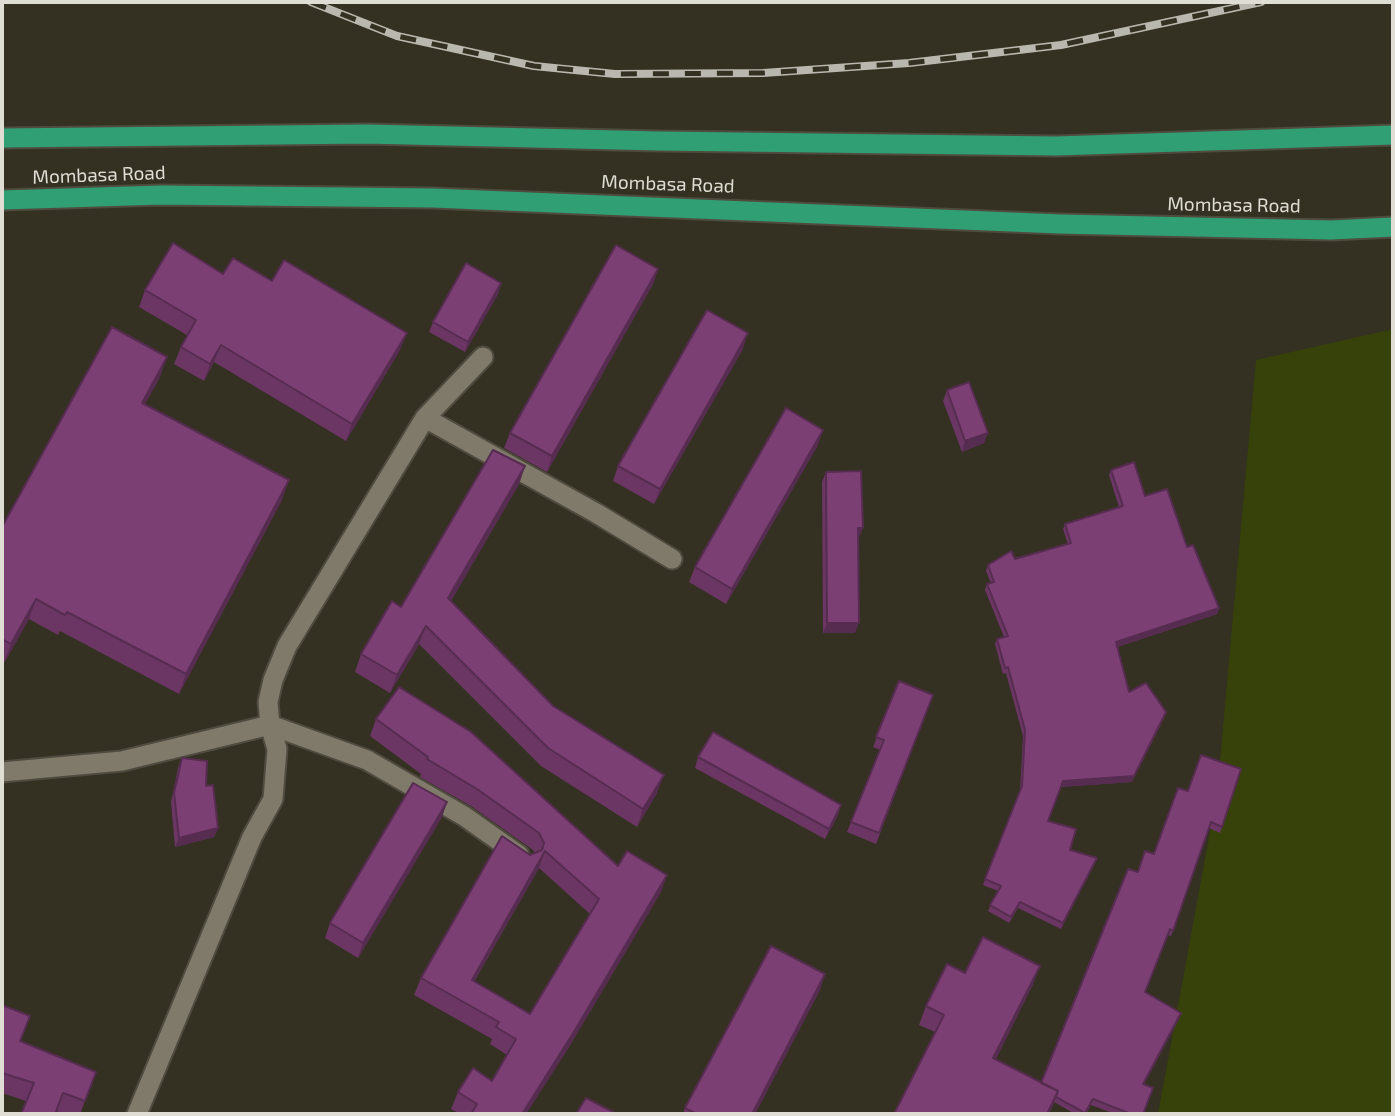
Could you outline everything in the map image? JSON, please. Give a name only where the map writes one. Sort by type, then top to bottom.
[{"type":"highway","name":"Mombasa Road","points":[[2,138],[367,134],[1056,146],[1393,135]]},
{"type":"highway","name":"Mombasa Road","points":[[2,200],[161,195],[433,198],[1060,224],[1331,230],[1393,227]]},
{"type":"street","points":[[137,1114],[252,837],[273,799],[277,749],[270,725],[268,702],[273,680],[287,646],[425,418],[483,357]]},
{"type":"street","points":[[425,418],[596,513],[672,559]]},
{"type":"street","points":[[2,772],[122,761],[270,725],[367,760],[464,816],[526,860]]},
{"type":"green space","points":[[1393,329],[1393,1114],[1158,1114],[1217,794],[1256,360]]},
{"type":"building","points":[[173,243],[223,274],[233,258],[272,281],[284,260],[407,333],[352,424],[221,345],[210,364],[181,347],[196,320],[145,290]]},
{"type":"building","points":[[616,245],[658,269],[552,456],[510,433]]},
{"type":"building","points":[[466,263],[501,283],[468,342],[433,322]]},
{"type":"building","points":[[707,310],[748,333],[660,489],[618,466]]},
{"type":"building","points":[[112,327],[167,357],[142,403],[289,480],[186,674],[67,612],[65,615],[36,599],[11,644],[2,639],[2,527]]},
{"type":"building","points":[[969,382],[988,433],[965,441],[947,390]]},
{"type":"building","points":[[786,408],[823,430],[732,589],[695,567]]},
{"type":"building","points":[[493,450],[525,466],[448,598],[553,706],[664,775],[643,809],[548,748],[426,626],[397,675],[361,654],[392,601],[401,607]]},
{"type":"building","points":[[1134,462],[1145,496],[1167,489],[1187,547],[1193,545],[1219,608],[1116,642],[1129,692],[1146,683],[1166,712],[1134,776],[1063,781],[1048,821],[1076,829],[1070,850],[1097,858],[1063,923],[1020,902],[1011,917],[990,905],[1001,886],[985,879],[1022,786],[1025,730],[1008,667],[1005,668],[997,639],[1008,636],[987,584],[994,582],[988,565],[1011,551],[1015,559],[1071,543],[1065,524],[1123,506],[1111,470]]},
{"type":"building","points":[[861,471],[863,528],[858,528],[859,623],[827,623],[826,472]]},
{"type":"building","points":[[899,681],[933,695],[879,833],[851,822],[884,740],[876,737]]},
{"type":"building","points":[[399,687],[471,732],[618,866],[627,851],[667,875],[522,1114],[471,1114],[477,1104],[458,1092],[473,1068],[492,1081],[516,1039],[496,1027],[499,1022],[421,978],[502,836],[530,855],[542,850],[544,843],[539,833],[477,789],[427,759],[428,757],[376,719]],"holes":[[[545,851],[599,899],[530,1014],[472,980]]]},
{"type":"building","points":[[713,732],[841,805],[829,829],[698,757]]},
{"type":"building","points":[[1201,755],[1241,769],[1222,827],[1211,822],[1173,931],[1170,929],[1145,992],[1181,1013],[1143,1084],[1153,1088],[1143,1114],[1131,1114],[1093,1099],[1085,1113],[1056,1097],[1058,1091],[1041,1083],[1128,869],[1138,872],[1145,851],[1154,854],[1178,788],[1188,791]]},
{"type":"building","points":[[182,758],[207,761],[206,786],[213,785],[218,828],[179,838],[174,793]]},
{"type":"building","points":[[413,783],[447,802],[363,943],[330,923]]},
{"type":"building","points":[[983,937],[1040,966],[993,1058],[1058,1091],[1047,1114],[894,1114],[944,1015],[926,1006],[947,964],[965,973]]},
{"type":"building","points":[[771,946],[825,974],[752,1114],[697,1114],[685,1108]]},
{"type":"building","points":[[2,1005],[30,1016],[20,1041],[96,1072],[85,1101],[63,1093],[55,1114],[21,1114],[34,1083],[2,1073]]},
{"type":"building","points":[[586,1098],[617,1114],[576,1114]]},
{"type":"railway","points":[[311,2],[397,36],[534,66],[615,74],[763,73],[909,63],[1061,45],[1261,2]]}]
